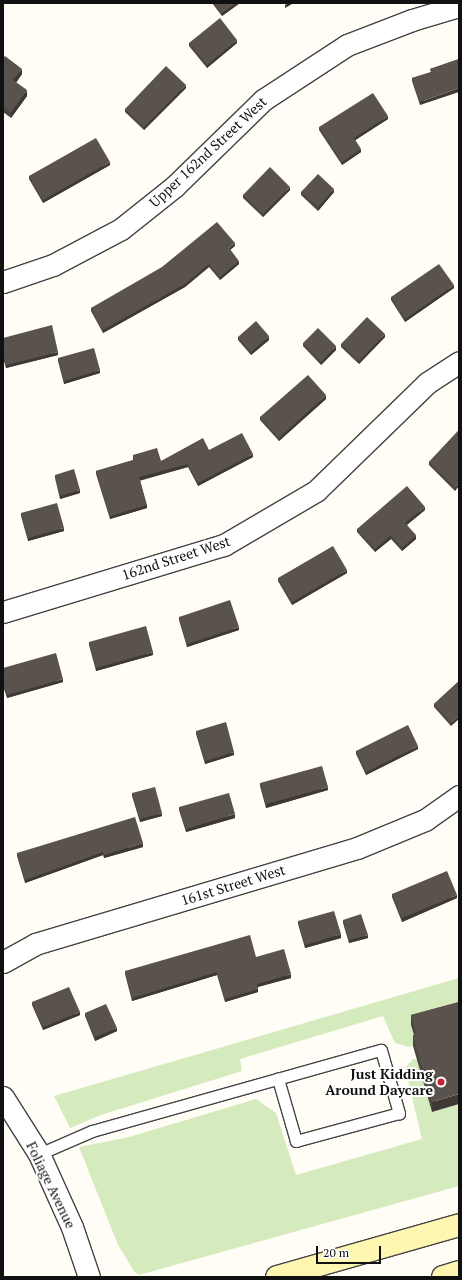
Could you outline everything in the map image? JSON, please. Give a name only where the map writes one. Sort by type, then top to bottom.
[{"type":"main road","points":[[277,1277],[459,1225]]},
{"type":"main road","points":[[444,1277],[459,1272]]},
{"type":"street","name":"Upper 162nd Street West","points":[[3,282],[53,266],[121,229],[175,186],[263,100],[347,45],[412,20],[459,6]]},
{"type":"street","name":"162nd Street West","points":[[3,612],[224,545],[316,491],[427,383],[459,362]]},
{"type":"street","name":"161st Street West","points":[[3,962],[35,944],[357,848],[425,820],[459,796]]},
{"type":"street","name":"Foliage Avenue","points":[[3,1097],[39,1154],[72,1227],[89,1277]]},
{"type":"lane","points":[[39,1154],[92,1131],[381,1050],[399,1113],[296,1141],[278,1079]]},
{"type":"green space","points":[[459,978],[459,1012],[417,1044],[409,1047],[395,1043],[383,1016],[240,1059],[242,1071],[101,1115],[70,1128],[54,1096]]},
{"type":"green space","points":[[413,1059],[417,1059],[432,1112],[459,1104],[459,1186],[139,1275],[134,1271],[118,1245],[79,1147],[129,1137],[256,1099],[276,1113],[296,1175],[422,1139],[405,1068]]},
{"type":"building","points":[[214,3],[236,3],[222,13]]},
{"type":"building","points":[[220,18],[237,40],[207,65],[189,43]]},
{"type":"building","points":[[5,56],[22,69],[13,80],[27,90],[11,112],[3,106],[3,58]]},
{"type":"building","points":[[459,59],[459,88],[420,102],[412,78],[432,72],[430,69]]},
{"type":"building","points":[[166,66],[186,85],[144,127],[125,109]]},
{"type":"building","points":[[373,93],[388,116],[354,138],[361,149],[342,162],[319,127]]},
{"type":"building","points":[[96,138],[110,162],[43,200],[29,176]]},
{"type":"building","points":[[270,167],[290,187],[263,214],[243,195]]},
{"type":"building","points":[[318,174],[334,189],[318,207],[301,192]]},
{"type":"building","points":[[217,222],[235,243],[229,248],[239,261],[220,277],[209,264],[185,284],[103,330],[91,308],[162,267]]},
{"type":"building","points":[[439,264],[454,285],[405,319],[391,297]]},
{"type":"building","points":[[367,317],[385,334],[359,361],[341,344]]},
{"type":"building","points":[[256,321],[269,336],[251,352],[238,337]]},
{"type":"building","points":[[52,325],[58,352],[6,365],[3,355],[3,338]]},
{"type":"building","points":[[318,328],[336,346],[321,362],[303,343]]},
{"type":"building","points":[[94,348],[100,370],[64,381],[58,358]]},
{"type":"building","points":[[308,375],[326,395],[279,438],[260,417]]},
{"type":"building","points":[[459,430],[459,483],[455,487],[429,462]]},
{"type":"building","points":[[242,433],[253,454],[198,483],[188,464],[139,477],[147,505],[110,516],[96,471],[134,460],[133,455],[157,448],[161,461],[203,438],[209,450]]},
{"type":"building","points":[[74,469],[80,490],[60,496],[55,475]]},
{"type":"building","points":[[407,486],[425,507],[405,523],[416,535],[402,548],[391,535],[375,549],[357,529]]},
{"type":"building","points":[[57,503],[64,528],[28,538],[21,513]]},
{"type":"building","points":[[333,546],[347,570],[292,602],[278,578]]},
{"type":"building","points":[[230,600],[239,627],[187,644],[179,617]]},
{"type":"building","points":[[146,626],[153,652],[96,668],[89,642]]},
{"type":"building","points":[[56,653],[63,679],[7,695],[3,682],[3,668]]},
{"type":"building","points":[[459,681],[459,716],[451,723],[434,704]]},
{"type":"building","points":[[226,722],[234,752],[205,761],[196,731]]},
{"type":"building","points":[[408,725],[418,746],[366,772],[356,751]]},
{"type":"building","points":[[322,766],[328,787],[266,804],[260,783]]},
{"type":"building","points":[[155,787],[162,813],[140,819],[132,793]]},
{"type":"building","points":[[229,793],[235,814],[186,829],[179,807]]},
{"type":"building","points":[[135,817],[143,843],[104,855],[103,852],[25,880],[17,853]]},
{"type":"building","points":[[447,871],[457,895],[402,918],[392,894]]},
{"type":"building","points":[[334,911],[341,934],[305,945],[298,921]]},
{"type":"building","points":[[361,914],[368,935],[349,940],[343,920]]},
{"type":"building","points":[[250,935],[256,957],[284,949],[291,974],[257,984],[258,989],[225,999],[217,972],[132,998],[125,971]]},
{"type":"building","points":[[69,987],[80,1012],[43,1027],[32,1002]]},
{"type":"building","name":"Just Kidding Around Daycare","points":[[459,1002],[459,1094],[432,1102],[413,1035],[417,1034],[411,1015]]},
{"type":"building","points":[[106,1004],[117,1028],[95,1037],[85,1013]]},
{"type":"place","name":"Just Kidding Around Daycare","points":[[441,1082]]}]
